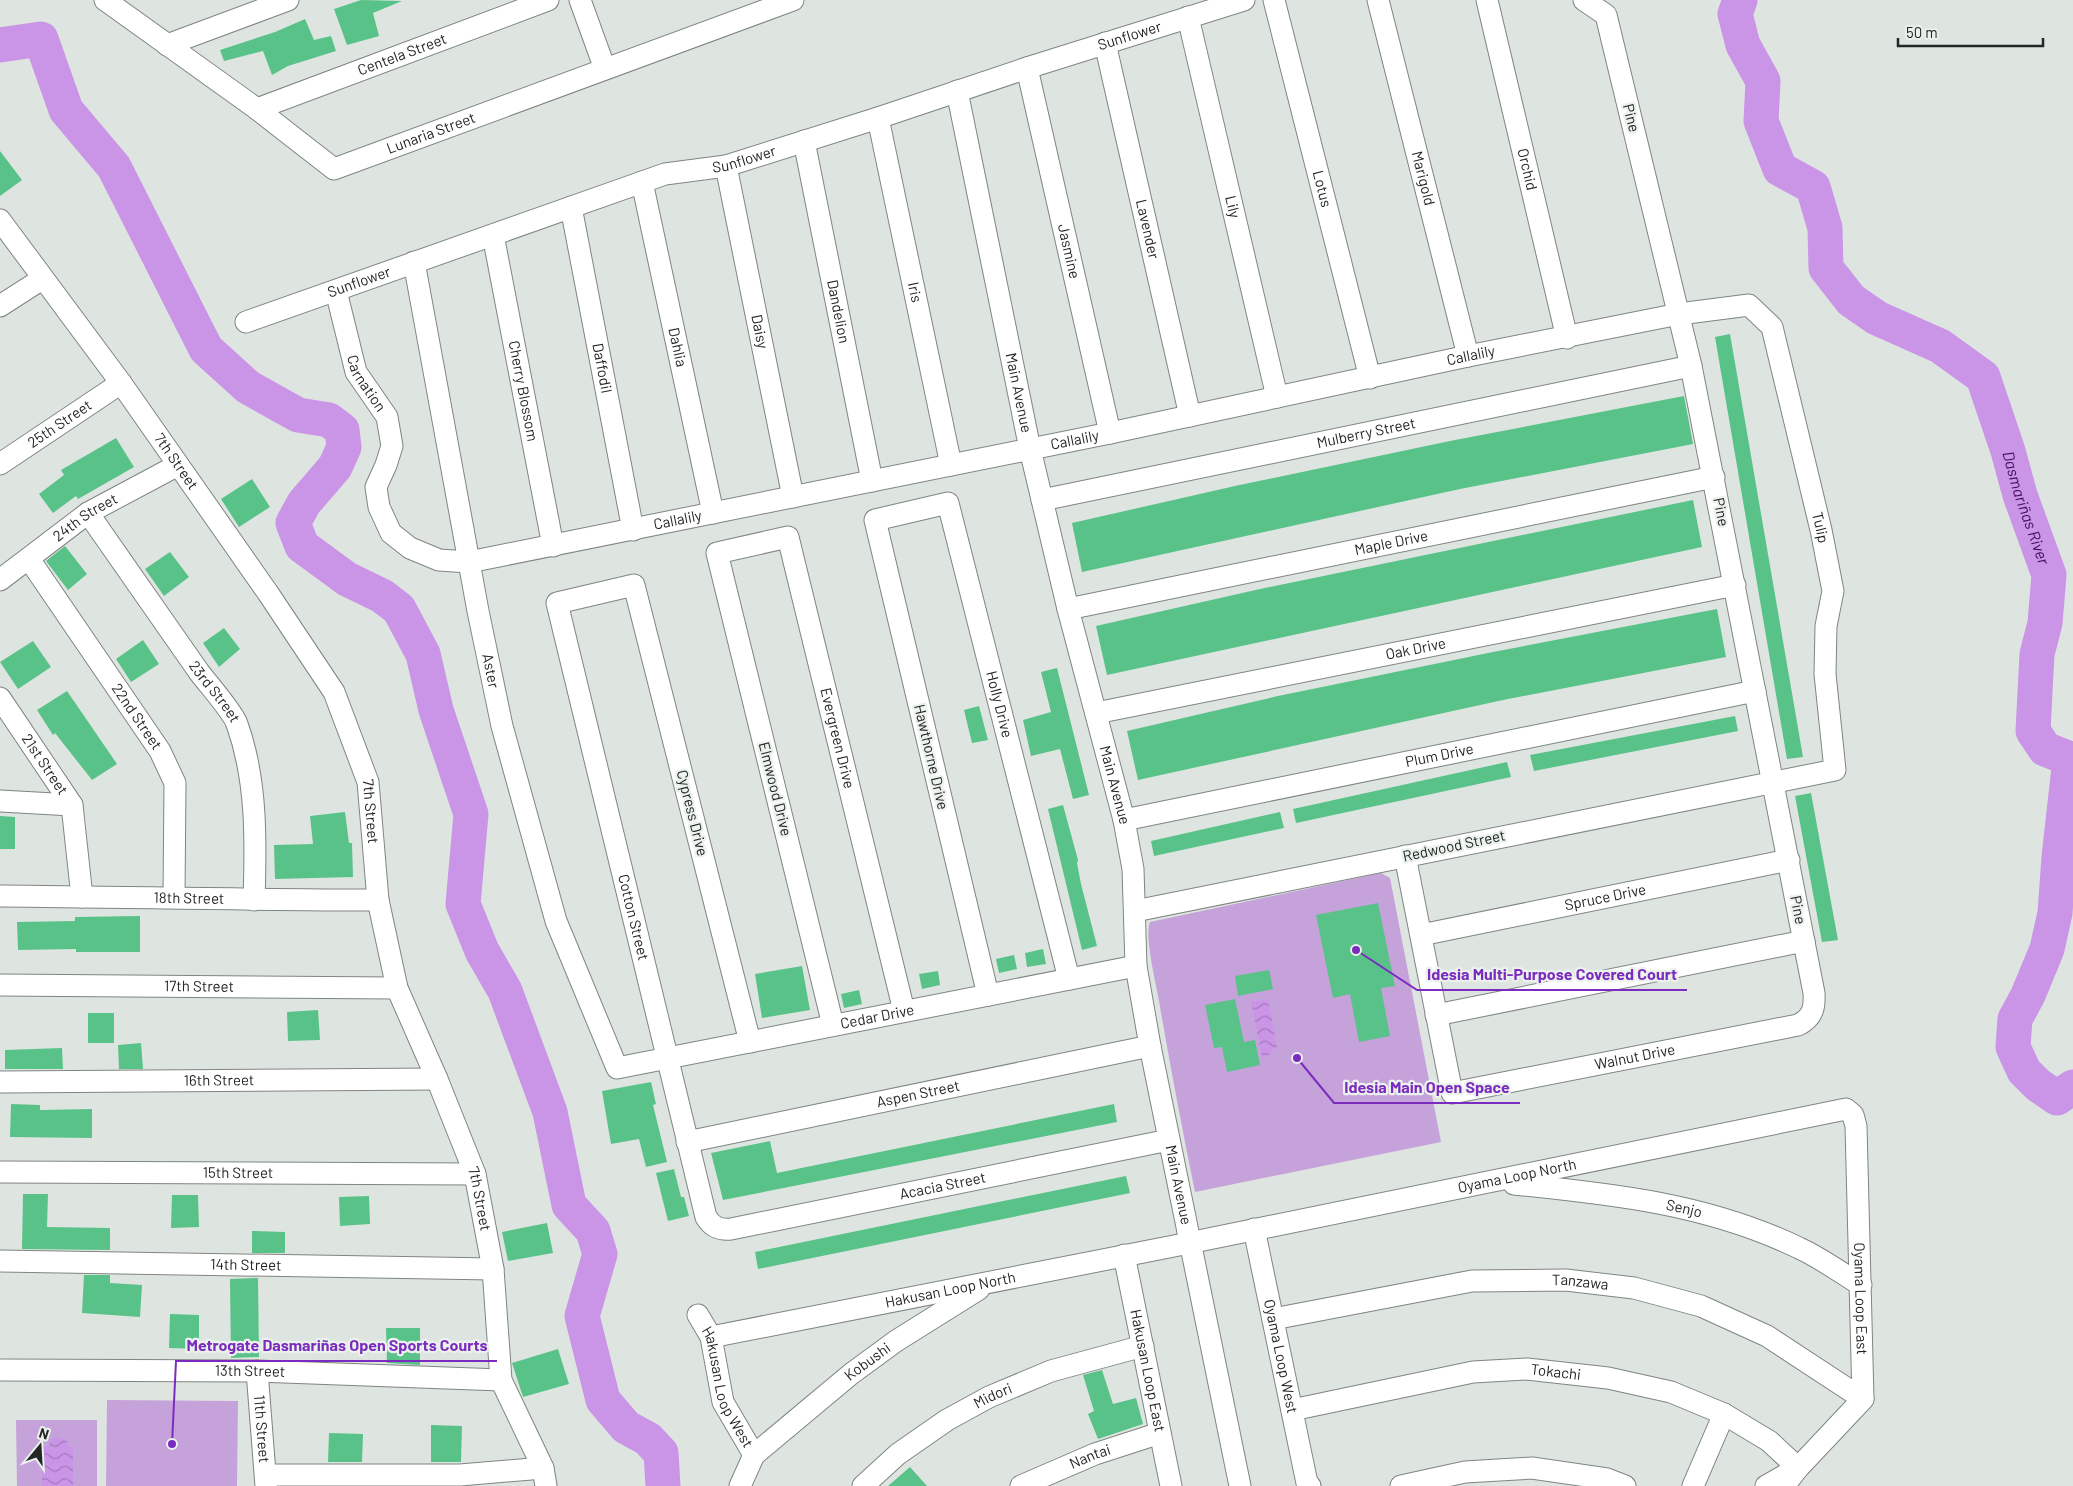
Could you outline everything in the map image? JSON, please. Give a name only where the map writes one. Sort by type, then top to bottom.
[{"type":"street","name":"Lunaria Street","points":[[105,0],[257,109],[334,168],[793,0]]},
{"type":"street","points":[[167,45],[288,0]]},
{"type":"street","name":"Centela Street","points":[[257,109],[548,0]]},
{"type":"street","points":[[580,0],[605,69]]},
{"type":"street","name":"Sunflower","points":[[246,322],[665,174],[726,166],[1244,0]]},
{"type":"street","name":"Lotus","points":[[1274,0],[1370,378]]},
{"type":"street","name":"Marigold","points":[[1378,0],[1468,356]]},
{"type":"street","name":"Orchid","points":[[1487,0],[1567,338]]},
{"type":"street","name":"Pine","points":[[1584,0],[1606,15],[1691,366],[1814,993],[1812,1013]]},
{"type":"street","name":"Lily","points":[[1188,18],[1276,397]]},
{"type":"street","name":"Lavender","points":[[1105,43],[1190,416]]},
{"type":"street","name":"Jasmine","points":[[1027,68],[1110,433]]},
{"type":"street","name":"Main Avenue","points":[[957,91],[1030,449],[1068,609],[1124,820],[1133,868],[1136,966],[1150,1046],[1240,1486]]},
{"type":"street","name":"Iris","points":[[878,118],[951,465]]},
{"type":"street","name":"Dandelion","points":[[804,141],[872,481]]},
{"type":"street","name":"Daisy","points":[[726,166],[793,497]]},
{"type":"street","name":"Dahlia","points":[[642,182],[713,513]]},
{"type":"street","name":"Daffodil","points":[[571,207],[633,530]]},
{"type":"street","name":"7th Street","points":[[0,220],[121,383],[268,593],[334,692],[368,782],[378,900],[397,988],[437,1079],[475,1174],[493,1268],[501,1380],[544,1477]]},
{"type":"street","name":"Cherry Blossom","points":[[493,235],[553,546]]},
{"type":"street","name":"Aster","points":[[414,262],[469,562],[502,726],[556,922],[617,1068]]},
{"type":"street","points":[[0,306],[42,279]]},
{"type":"street","name":"Carnation","points":[[336,290],[356,372],[386,417],[392,446],[376,487],[379,506],[391,533],[410,548],[439,560],[469,562]]},
{"type":"street","name":"Tulip","points":[[1679,314],[1749,305],[1772,328],[1823,539],[1833,591],[1826,626],[1825,674],[1835,770],[1773,781]]},
{"type":"street","name":"Callalily","points":[[469,562],[1110,433],[1468,356],[1567,338],[1679,314]]},
{"type":"street","name":"Mulberry Street","points":[[1042,500],[1691,366]]},
{"type":"street","name":"25th Street","points":[[0,464],[121,383]]},
{"type":"street","name":"24th Street","points":[[0,580],[88,513],[178,465]]},
{"type":"street","name":"Maple Drive","points":[[1068,609],[1714,476]]},
{"type":"street","name":"Holly Drive","points":[[875,520],[948,503],[1069,979]]},
{"type":"street","name":"23rd Street","points":[[88,513],[210,688],[236,721],[249,761],[256,845],[254,900]]},
{"type":"street","name":"Hawthorne Drive","points":[[875,520],[988,995]]},
{"type":"street","name":"Evergreen Drive","points":[[717,553],[788,537],[904,1011]]},
{"type":"street","name":"Elmwood Drive","points":[[717,553],[833,1025]]},
{"type":"street","name":"22nd Street","points":[[29,558],[160,751],[175,782],[174,897]]},
{"type":"street","name":"Cypress Drive","points":[[557,603],[634,584],[750,1042]]},
{"type":"street","name":"Oak Drive","points":[[1096,714],[1735,585]]},
{"type":"street","name":"Cotton Street","points":[[557,603],[706,1217],[716,1228]]},
{"type":"street","name":"Plum Drive","points":[[1124,820],[1756,691]]},
{"type":"street","name":"21st Street","points":[[0,698],[72,805],[82,897]]},
{"type":"street","name":"Redwood Street","points":[[1135,911],[1773,781]]},
{"type":"street","points":[[0,801],[72,805]]},
{"type":"street","points":[[1405,856],[1436,1015],[1804,941]]},
{"type":"street","name":"Spruce Drive","points":[[1420,936],[1789,860]]},
{"type":"street","name":"18th Street","points":[[0,896],[378,900]]},
{"type":"street","name":"Cedar Drive","points":[[617,1068],[1136,966]]},
{"type":"street","name":"17th Street","points":[[0,985],[397,988]]},
{"type":"street","name":"Walnut Drive","points":[[1436,1015],[1452,1093],[1798,1026],[1807,1021],[1812,1013]]},
{"type":"street","name":"Aspen Street","points":[[687,1142],[1150,1046]]},
{"type":"street","name":"16th Street","points":[[0,1082],[437,1079]]},
{"type":"street","name":"Oyama Loop North","points":[[1190,1242],[1494,1182],[1846,1109]]},
{"type":"street","name":"Oyama Loop East","points":[[1846,1109],[1853,1115],[1856,1126],[1862,1285],[1863,1400]]},
{"type":"street","name":"Acacia Street","points":[[716,1228],[730,1229],[1169,1140]]},
{"type":"street","name":"15th Street","points":[[0,1172],[475,1174]]},
{"type":"street","name":"Senjo","points":[[1494,1182],[1650,1200],[1723,1217],[1800,1248],[1862,1285]]},
{"type":"street","name":"Oyama Loop West","points":[[1254,1229],[1309,1484]]},
{"type":"street","name":"Hakusan Loop North","points":[[711,1336],[1190,1242]]},
{"type":"street","name":"Hakusan Loop East","points":[[1124,1256],[1171,1486]]},
{"type":"street","name":"14th Street","points":[[0,1261],[493,1268]]},
{"type":"street","name":"Tanzawa","points":[[1273,1319],[1472,1281],[1566,1280],[1634,1288],[1701,1306],[1768,1336],[1863,1400]]},
{"type":"street","name":"Kobushi","points":[[754,1455],[851,1374],[896,1341],[990,1282]]},
{"type":"street","name":"Hakusan Loop West","points":[[698,1315],[711,1336],[723,1402],[754,1455],[740,1486]]},
{"type":"street","name":"Midori","points":[[862,1486],[898,1454],[947,1420],[989,1397],[1052,1371],[1143,1346]]},
{"type":"street","name":"Tokachi","points":[[1292,1410],[1473,1372],[1527,1369],[1608,1378],[1671,1392],[1724,1414],[1769,1441],[1798,1468]]},
{"type":"street","name":"13th Street","points":[[0,1370],[257,1371],[501,1380]]},
{"type":"street","name":"11th Street","points":[[257,1371],[266,1481]]},
{"type":"street","points":[[1784,1486],[1798,1468],[1863,1400]]},
{"type":"street","points":[[1693,1486],[1724,1414]]},
{"type":"street","name":"Nantai","points":[[1021,1486],[1095,1454],[1160,1433]]},
{"type":"street","points":[[1401,1486],[1465,1472],[1532,1468],[1607,1479],[1625,1486]]},
{"type":"street","points":[[1766,1486],[1798,1468]]},
{"type":"street","points":[[266,1481],[461,1481],[544,1477]]},
{"type":"shaded area","points":[[1381,873],[1390,878],[1441,1142],[1195,1192],[1151,960],[1148,938],[1150,922]]},
{"type":"shaded area","points":[[107,1400],[238,1401],[237,1486],[106,1486]]},
{"type":"shaded area","points":[[16,1420],[97,1420],[97,1486],[17,1486]]},
{"type":"water","points":[[1268,999],[1277,1047],[1272,1050],[1270,1055],[1262,1056],[1251,1002]]},
{"type":"water","points":[[58,1437],[67,1441],[68,1447],[73,1446],[73,1486],[42,1486],[42,1446],[48,1446],[53,1438]]},
{"type":"building","points":[[361,0],[402,1],[373,13],[379,36],[347,45],[334,9]]},
{"type":"building","points":[[305,19],[314,40],[331,36],[336,51],[288,66],[272,75],[263,51],[224,61],[220,50],[275,32]]},
{"type":"building","points":[[0,151],[22,180],[0,196]]},
{"type":"building","points":[[1730,334],[1803,757],[1787,759],[1715,337]]},
{"type":"building","points":[[1684,396],[1693,444],[1460,489],[1082,572],[1072,523],[1235,486],[1450,441]]},
{"type":"building","points":[[116,438],[134,467],[78,499],[76,496],[53,513],[39,494],[64,475],[61,470]]},
{"type":"building","points":[[252,479],[270,507],[239,527],[221,499]]},
{"type":"building","points":[[1693,500],[1702,547],[1107,675],[1096,626],[1260,589]]},
{"type":"building","points":[[65,546],[87,574],[68,590],[46,561]]},
{"type":"building","points":[[170,552],[189,577],[164,596],[145,569]]},
{"type":"building","points":[[1717,609],[1726,657],[1503,700],[1138,780],[1127,731],[1278,696]]},
{"type":"building","points":[[224,628],[240,649],[219,667],[203,643]]},
{"type":"building","points":[[143,640],[159,664],[131,682],[116,659]]},
{"type":"building","points":[[33,641],[51,667],[18,689],[0,662]]},
{"type":"building","points":[[1057,668],[1089,795],[1073,799],[1060,749],[1031,756],[1023,720],[1051,712],[1041,672]]},
{"type":"building","points":[[67,691],[117,764],[92,780],[55,733],[53,735],[37,710]]},
{"type":"building","points":[[979,706],[988,740],[972,743],[964,710]]},
{"type":"building","points":[[1735,716],[1738,731],[1534,771],[1530,755]]},
{"type":"building","points":[[1507,762],[1511,777],[1296,823],[1293,809]]},
{"type":"building","points":[[1811,793],[1838,940],[1822,942],[1795,796]]},
{"type":"building","points":[[1063,805],[1078,860],[1081,884],[1097,946],[1082,950],[1048,809]]},
{"type":"building","points":[[345,812],[349,843],[352,843],[353,877],[275,879],[274,845],[313,844],[310,816]]},
{"type":"building","points":[[1280,812],[1284,828],[1154,856],[1151,841]]},
{"type":"building","points":[[0,816],[15,817],[15,849],[0,849]]},
{"type":"building","points":[[1378,903],[1395,986],[1381,988],[1390,1036],[1359,1042],[1350,994],[1333,998],[1316,915]]},
{"type":"building","points":[[140,916],[140,952],[76,952],[76,949],[18,950],[17,922],[75,921],[75,917]]},
{"type":"building","points":[[1043,949],[1046,964],[1027,967],[1025,953]]},
{"type":"building","points":[[1014,955],[1017,969],[999,973],[996,959]]},
{"type":"building","points":[[802,966],[810,1010],[762,1018],[755,974]]},
{"type":"building","points":[[1269,970],[1273,989],[1238,996],[1235,976]]},
{"type":"building","points":[[938,971],[940,985],[922,989],[919,974]]},
{"type":"building","points":[[859,990],[862,1004],[844,1008],[841,994]]},
{"type":"building","points":[[1235,999],[1244,1042],[1255,1040],[1260,1065],[1227,1072],[1222,1047],[1214,1048],[1205,1005]]},
{"type":"building","points":[[318,1010],[320,1040],[288,1041],[287,1012]]},
{"type":"building","points":[[88,1013],[114,1013],[114,1043],[88,1043]]},
{"type":"building","points":[[141,1043],[143,1069],[119,1069],[118,1045]]},
{"type":"building","points":[[62,1048],[63,1069],[5,1069],[5,1050]]},
{"type":"building","points":[[651,1082],[656,1104],[653,1105],[667,1162],[646,1167],[639,1139],[611,1144],[602,1091]]},
{"type":"building","points":[[11,1104],[40,1105],[40,1110],[92,1109],[92,1138],[10,1137]]},
{"type":"building","points":[[1114,1104],[1117,1122],[723,1200],[711,1153],[770,1141],[777,1173]]},
{"type":"building","points":[[674,1169],[681,1197],[684,1197],[689,1216],[668,1221],[656,1173]]},
{"type":"building","points":[[1126,1176],[1130,1193],[758,1269],[755,1252]]},
{"type":"building","points":[[23,1194],[48,1194],[47,1227],[110,1228],[110,1250],[22,1249]]},
{"type":"building","points":[[172,1195],[198,1195],[199,1227],[171,1228]]},
{"type":"building","points":[[369,1196],[370,1224],[340,1226],[339,1197]]},
{"type":"building","points":[[547,1223],[553,1253],[508,1261],[502,1232]]},
{"type":"building","points":[[252,1231],[285,1232],[285,1253],[252,1253]]},
{"type":"building","points":[[84,1275],[110,1275],[110,1283],[142,1285],[140,1317],[82,1313]]},
{"type":"building","points":[[258,1278],[259,1357],[231,1358],[230,1279]]},
{"type":"building","points":[[170,1314],[199,1315],[199,1349],[169,1348]]},
{"type":"building","points":[[386,1328],[420,1328],[420,1365],[387,1363]]},
{"type":"building","points":[[558,1349],[569,1384],[523,1397],[512,1363]]},
{"type":"building","points":[[1102,1370],[1113,1404],[1136,1398],[1143,1424],[1098,1439],[1088,1414],[1094,1411],[1083,1375]]},
{"type":"building","points":[[431,1425],[462,1426],[461,1462],[431,1462]]},
{"type":"building","points":[[329,1433],[363,1434],[362,1462],[328,1462]]},
{"type":"building","points":[[910,1467],[927,1486],[888,1486]]},
{"type":"waterway","name":"Dasmariñas River","points":[[1740,0],[1735,14],[1743,45],[1763,81],[1761,121],[1780,169],[1813,187],[1825,228],[1826,268],[1851,300],[1877,318],[1940,346],[1983,377],[2008,451],[2020,495],[2049,575],[2045,623],[2037,654],[2033,731],[2045,749],[2070,759],[2055,913],[2047,949],[2028,995],[2015,1019],[2013,1047],[2024,1071],[2038,1085],[2057,1098],[2073,1087]]},
{"type":"waterway","points":[[0,45],[41,39],[66,110],[114,167],[206,349],[248,387],[298,415],[329,420],[342,430],[344,447],[335,467],[304,503],[293,523],[302,546],[347,579],[382,596],[399,609],[423,654],[436,710],[471,814],[463,904],[482,951],[505,991],[550,1112],[569,1205],[593,1231],[600,1254],[582,1316],[603,1400],[626,1427],[648,1439],[661,1453],[663,1486]]},
{"type":"place","name":"Idesia Multi-Purpose Covered Court","points":[[1356,950]]},
{"type":"place","name":"Idesia Main Open Space","points":[[1297,1058]]},
{"type":"place","name":"Metrogate Dasmariñas Open Sports Courts","points":[[172,1444]]}]
